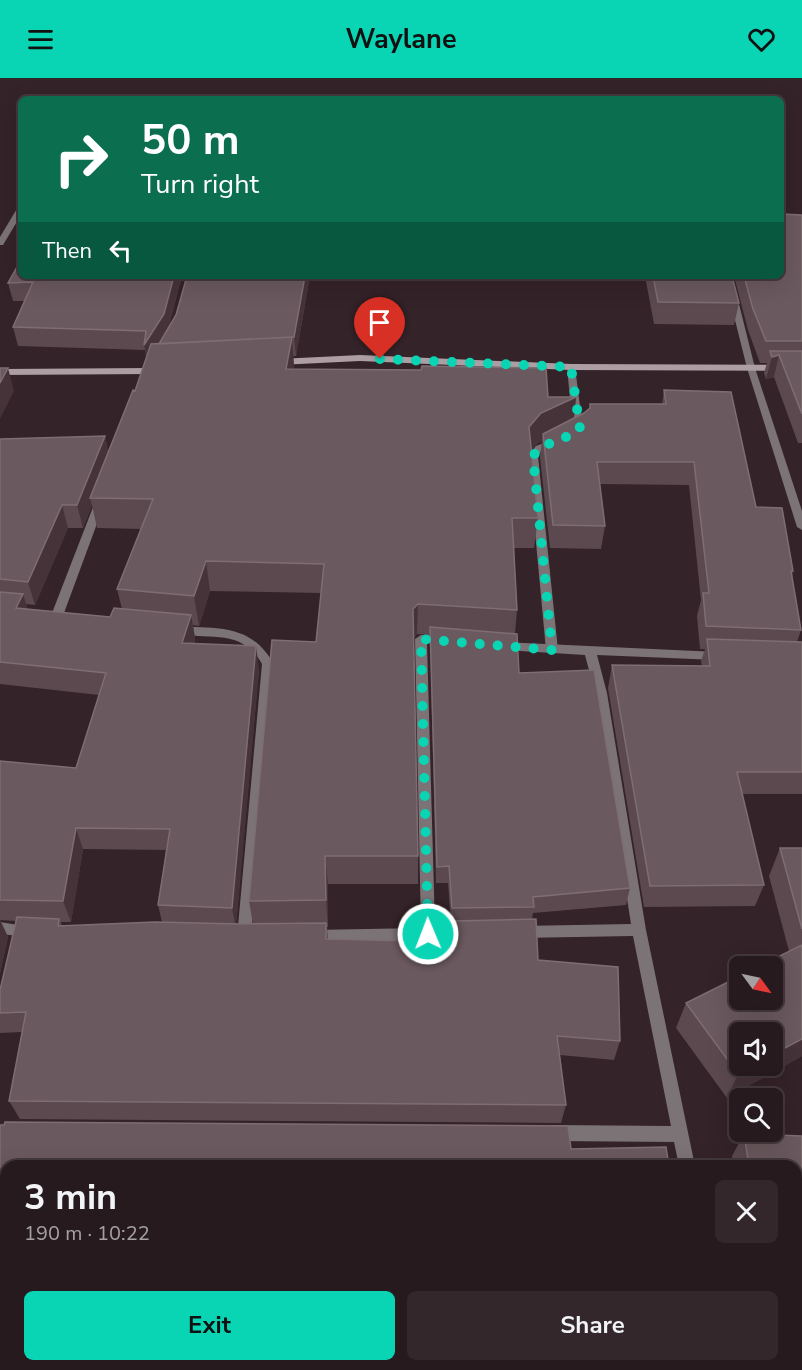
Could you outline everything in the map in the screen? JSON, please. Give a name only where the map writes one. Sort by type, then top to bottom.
[{"type":"street","points":[[0,243],[18,214]]},
{"type":"street","points":[[9,229],[18,229]]},
{"type":"street","points":[[729,279],[751,368],[802,527]]},
{"type":"street","points":[[270,363],[360,358],[571,367],[802,368]]},
{"type":"street","points":[[146,382],[157,360]]},
{"type":"street","points":[[552,650],[533,456],[539,448],[572,436],[580,429],[571,367]]},
{"type":"street","points":[[0,372],[163,368]]},
{"type":"street","points":[[57,613],[104,492]]},
{"type":"street","points":[[161,629],[238,635],[258,647],[268,664],[244,937]]},
{"type":"street","points":[[428,934],[421,639],[457,642]]},
{"type":"street","points":[[492,645],[552,650],[731,657]]},
{"type":"street","points":[[590,651],[601,693],[639,930],[686,1160]]},
{"type":"street","points":[[0,928],[22,934]]},
{"type":"street","points":[[510,933],[639,930]]},
{"type":"street","points":[[302,936],[487,933]]},
{"type":"street","points":[[538,1133],[681,1134]]},
{"type":"building","points":[[784,214],[802,215],[802,341],[766,341],[753,309],[745,279],[784,279]]},
{"type":"building","points":[[18,265],[18,279],[173,279],[164,314],[144,345],[146,331],[13,327],[33,282],[8,283]]},
{"type":"building","points":[[186,279],[304,279],[294,337],[159,344],[176,315]]},
{"type":"building","points":[[654,279],[733,279],[739,303],[658,302]]},
{"type":"building","points":[[292,337],[286,369],[421,370],[422,366],[546,368],[548,397],[576,397],[541,413],[529,427],[538,518],[512,518],[517,610],[418,604],[413,609],[418,856],[325,856],[326,900],[249,901],[272,640],[316,642],[324,564],[206,561],[194,596],[117,589],[153,499],[90,498],[133,390],[135,391],[151,344]]},
{"type":"building","points":[[770,351],[802,351],[802,414],[779,355],[772,357]]},
{"type":"building","points":[[0,368],[8,368],[0,383]]},
{"type":"building","points":[[664,390],[731,392],[756,507],[782,508],[801,630],[706,626],[703,593],[709,593],[694,462],[597,462],[605,526],[553,525],[543,434],[584,413],[590,408],[590,404],[666,404]]},
{"type":"building","points":[[105,436],[77,505],[62,505],[28,582],[0,579],[0,439]]},
{"type":"building","points":[[0,592],[23,594],[16,608],[110,617],[114,608],[191,615],[182,643],[256,646],[232,908],[158,905],[170,829],[76,828],[63,901],[0,900],[0,761],[76,768],[106,673],[0,662]]},
{"type":"building","points":[[430,627],[517,634],[519,673],[594,670],[630,888],[533,897],[534,907],[452,908],[449,866],[437,867]]},
{"type":"building","points":[[707,639],[802,642],[802,772],[737,772],[764,885],[650,886],[612,665],[710,666]]},
{"type":"building","points":[[780,848],[802,848],[802,929]]},
{"type":"building","points":[[17,917],[59,919],[58,926],[155,922],[326,923],[326,939],[455,942],[454,921],[536,919],[538,960],[618,967],[620,1041],[557,1036],[566,1105],[9,1101],[26,1012],[0,1013],[0,990]]},
{"type":"building","points":[[802,945],[802,1039],[783,1049],[783,1022],[729,1022],[729,1062],[686,1003],[729,982],[729,1010],[783,1010],[783,956],[779,956]]},
{"type":"building","points":[[5,1122],[568,1126],[571,1149],[666,1147],[668,1160],[0,1160],[0,1125],[4,1125]]},
{"type":"building","points":[[783,1135],[802,1136],[802,1160],[748,1160],[745,1142],[783,1142]]},
{"type":"route","points":[[380,359],[571,367],[580,429],[572,436],[539,448],[533,456],[552,650],[421,639],[428,934]]}]
